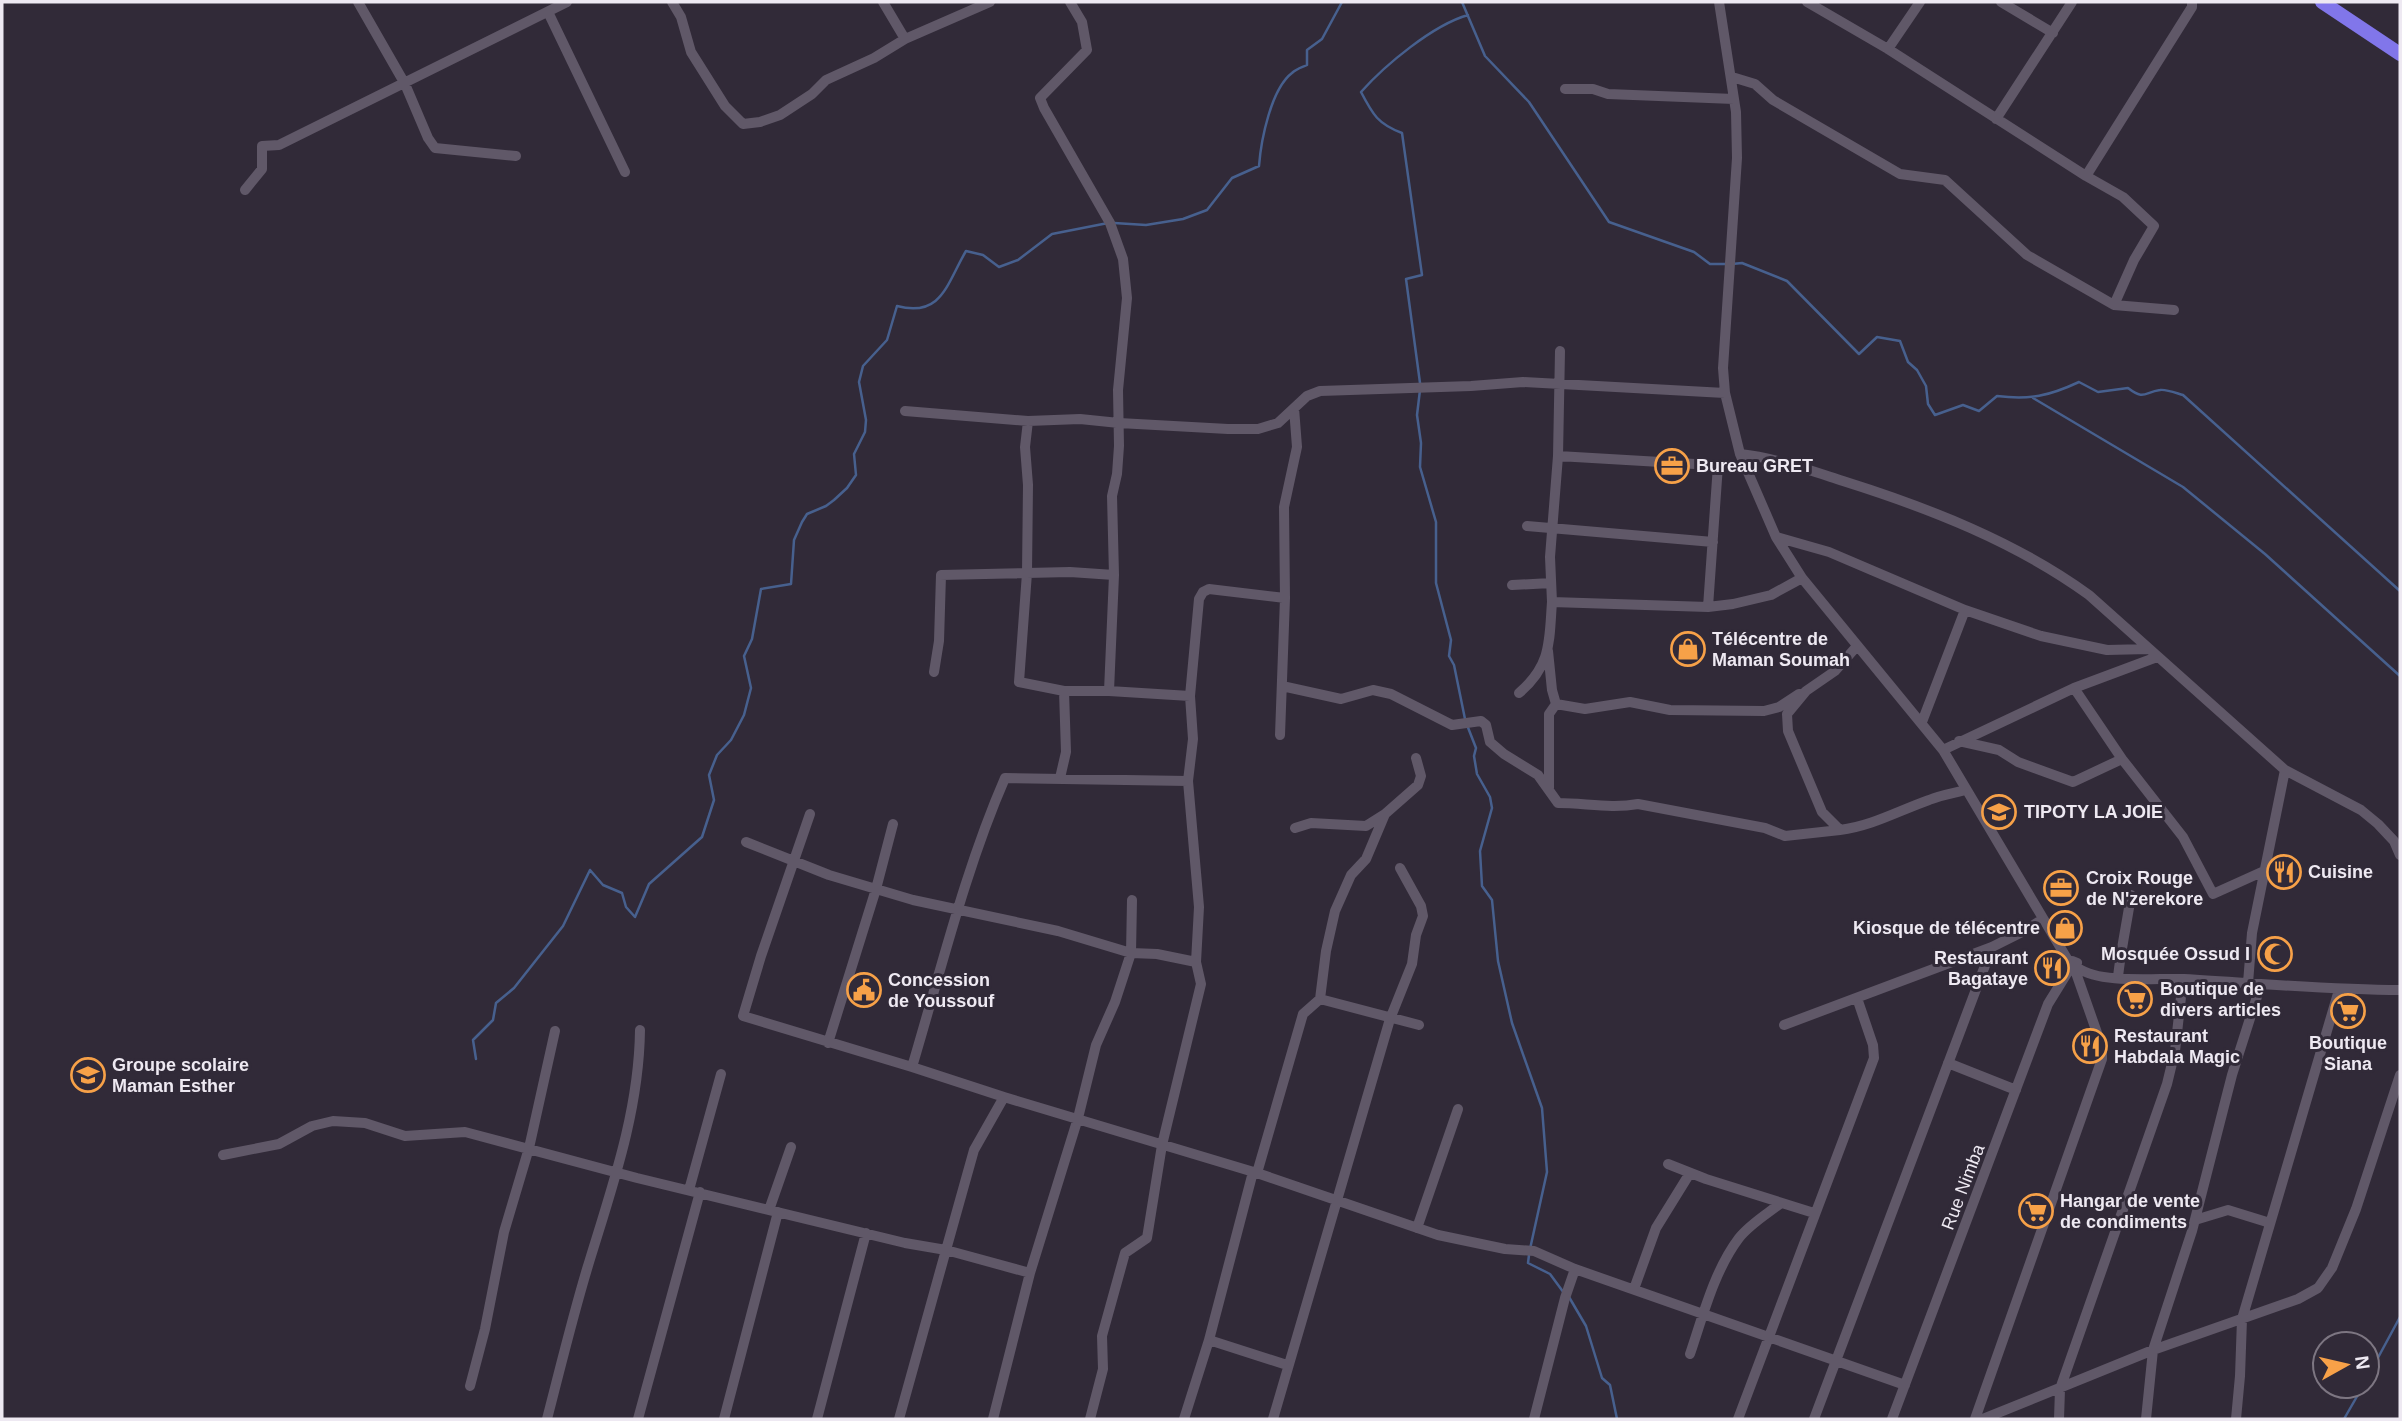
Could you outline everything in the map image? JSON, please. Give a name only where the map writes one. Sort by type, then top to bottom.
[{"type":"highway","points":[[2322,2],[2398,48]]},
{"type":"street","points":[[358,2],[405,84],[435,148],[516,156]]},
{"type":"street","points":[[246,190],[262,169],[262,146],[279,145],[567,2]]},
{"type":"street","points":[[673,2],[681,17],[691,52],[725,106],[743,124],[780,115],[812,94],[826,80],[874,58],[905,39],[990,2]]},
{"type":"street","points":[[883,2],[905,39]]},
{"type":"street","points":[[1070,2],[1082,22],[1087,50],[1040,98],[1110,223],[1123,259],[1127,298],[1118,390],[1117,474],[1112,496],[1114,575],[1109,691]]},
{"type":"street","points":[[1719,2],[1732,76],[1737,158],[1723,368],[1740,454],[1776,537],[1802,578],[1943,750],[2073,967],[2102,1047],[2102,1059],[1975,1419]]},
{"type":"street","points":[[1807,2],[1888,49],[2123,197],[2154,226],[2134,260],[2114,305]]},
{"type":"street","points":[[1888,49],[1920,2]]},
{"type":"street","points":[[2001,2],[2053,33]]},
{"type":"street","points":[[1996,119],[2072,2]]},
{"type":"street","points":[[2086,176],[2192,7],[2192,2]]},
{"type":"street","points":[[548,12],[625,172]]},
{"type":"street","points":[[1732,76],[1755,84],[1773,100],[1900,174],[1945,180],[2027,255],[2114,305],[2174,310]]},
{"type":"street","points":[[1565,89],[1593,89],[1608,94],[1734,99]]},
{"type":"street","points":[[1556,704],[1548,651],[1552,602],[1552,529],[1558,456],[1560,351]]},
{"type":"street","points":[[905,411],[1028,421],[1080,419],[1119,424],[1258,429],[1278,423],[1307,396],[1320,391],[1523,382],[1726,393]]},
{"type":"street","points":[[1280,735],[1285,598],[1284,507],[1297,447],[1294,408]]},
{"type":"street","points":[[1028,421],[1025,447],[1027,573],[1019,682],[1065,691],[1190,696]]},
{"type":"street","points":[[1740,454],[1769,457],[1883,494],[1979,532],[2030,556],[2089,595],[2285,770],[2361,810],[2394,841],[2400,855]]},
{"type":"street","points":[[1558,456],[1746,467]]},
{"type":"street","points":[[1708,607],[1718,465]]},
{"type":"street","points":[[1527,526],[1713,542]]},
{"type":"street","points":[[1776,537],[1829,552],[1965,610],[2040,636],[2107,650],[2148,649]]},
{"type":"street","points":[[934,672],[939,641],[941,575],[1114,575]]},
{"type":"street","points":[[1552,602],[1708,607],[1771,595],[1802,578]]},
{"type":"street","points":[[1512,585],[1551,583]]},
{"type":"street","points":[[1090,1419],[1103,1369],[1102,1336],[1125,1253],[1147,1238],[1162,1145],[1201,984],[1196,962],[1199,907],[1188,781],[1193,739],[1190,696],[1199,599],[1203,592],[1209,589],[1285,598]]},
{"type":"street","points":[[1922,722],[1965,610]]},
{"type":"street","points":[[1556,704],[1585,709],[1630,702],[1670,710],[1764,711],[1780,707],[1835,671],[1857,646]]},
{"type":"street","points":[[1518,693],[1535,679],[1548,651]]},
{"type":"street","points":[[1943,750],[2074,688],[2157,657]]},
{"type":"street","points":[[1282,687],[1341,699],[1373,690],[1391,694],[1452,725],[1481,721],[1486,725],[1490,742],[1538,775],[1558,803],[1591,803],[1617,808],[1638,804],[1765,828],[1785,836],[1840,830],[1875,822],[1930,799],[1966,790]]},
{"type":"street","points":[[2074,688],[2122,759],[2182,837],[2213,894],[2264,871]]},
{"type":"street","points":[[1060,778],[1066,752],[1065,691]]},
{"type":"street","points":[[1806,691],[1787,715],[1788,731],[1822,813],[1840,830]]},
{"type":"street","points":[[1549,792],[1549,714],[1556,704]]},
{"type":"street","points":[[1959,741],[1999,750],[2018,762],[2073,782],[2122,759]]},
{"type":"street","points":[[1296,828],[1311,823],[1366,826],[1385,814],[1418,785],[1421,776],[1416,758]]},
{"type":"street","points":[[2248,983],[2252,933],[2285,770]]},
{"type":"street","points":[[912,1067],[988,818],[1005,778],[1188,781]]},
{"type":"street","points":[[810,814],[743,1016],[1255,1173],[1438,1235],[1505,1249],[1529,1251],[1905,1385]]},
{"type":"street","points":[[1184,1419],[1303,1014],[1320,999],[1326,951],[1335,911],[1351,875],[1366,859],[1385,814]]},
{"type":"street","points":[[828,1043],[876,889],[893,824]]},
{"type":"street","points":[[746,842],[829,875],[876,889],[959,911],[1058,931],[1131,953],[1157,954],[1196,962]]},
{"type":"street","points":[[1273,1419],[1390,1019],[1412,964],[1416,935],[1423,916],[1421,906],[1400,868]]},
{"type":"street","points":[[2118,977],[2131,895]]},
{"type":"street","points":[[993,1419],[1030,1273],[1078,1118],[1096,1045],[1115,1002],[1131,953],[1132,900]]},
{"type":"street","points":[[1784,1025],[1992,947],[2024,932],[2043,919]]},
{"type":"street","points":[[1814,1419],[1992,947]]},
{"type":"street","points":[[2073,967],[2085,973],[2118,977],[2339,990],[2400,990]]},
{"type":"street","name":"Rue Nimba","points":[[1892,1419],[2049,1004],[2073,967]]},
{"type":"street","points":[[2059,1419],[2060,1389],[2167,1084],[2175,1051],[2183,979]]},
{"type":"street","points":[[2146,1419],[2152,1350],[2195,1220],[2232,1075],[2260,984]]},
{"type":"street","points":[[2236,1419],[2242,1319],[2339,990]]},
{"type":"street","points":[[1738,1419],[1874,1058],[1873,1045],[1857,998]]},
{"type":"street","points":[[1320,999],[1419,1025]]},
{"type":"street","points":[[547,1419],[580,1290],[627,1132],[639,1067],[640,1030]]},
{"type":"street","points":[[470,1387],[485,1329],[504,1233],[529,1148],[555,1031]]},
{"type":"street","points":[[1948,1063],[2016,1090]]},
{"type":"street","points":[[638,1419],[721,1074]]},
{"type":"street","points":[[1983,1419],[2152,1350],[2298,1299],[2318,1288],[2332,1268],[2356,1209],[2400,1074]]},
{"type":"street","points":[[899,1419],[974,1150],[1004,1097]]},
{"type":"street","points":[[1418,1228],[1458,1109]]},
{"type":"street","points":[[223,1155],[279,1144],[313,1126],[333,1121],[365,1123],[404,1136],[465,1132],[616,1172],[905,1243],[946,1250],[1030,1273]]},
{"type":"street","points":[[724,1419],[792,1147]]},
{"type":"street","points":[[1668,1164],[1814,1213]]},
{"type":"street","points":[[1634,1289],[1656,1228],[1690,1172]]},
{"type":"street","points":[[1690,1354],[1723,1266],[1739,1239],[1752,1225],[1781,1203]]},
{"type":"street","points":[[2195,1220],[2228,1210],[2270,1223]]},
{"type":"street","points":[[817,1419],[866,1233]]},
{"type":"street","points":[[1534,1419],[1575,1269]]},
{"type":"street","points":[[1209,1340],[1287,1365]]},
{"type":"waterway","points":[[1114,223],[1146,225],[1183,219],[1207,210],[1232,178],[1259,166],[1265,129],[1278,91],[1292,73],[1307,65],[1307,50],[1322,39],[1342,2]]},
{"type":"waterway","points":[[1462,2],[1485,56],[1529,102],[1609,222],[1694,252],[1710,264],[1725,264]]},
{"type":"waterway","points":[[1420,383],[1406,279],[1422,275],[1402,133],[1377,118],[1361,92],[1410,47],[1440,27],[1468,15]]},
{"type":"waterway","points":[[476,1059],[473,1040],[493,1020],[496,1003],[514,988],[563,926],[590,870],[603,885],[622,893],[626,907],[635,917],[649,884],[702,837],[714,800],[709,775],[717,755],[731,740],[744,715],[751,688],[744,656],[752,639],[761,589],[791,584],[794,540],[802,522],[807,514],[834,500],[856,475],[854,454],[865,432],[866,420],[859,382],[863,366],[887,340],[897,306],[924,307],[934,302],[948,286],[966,251],[983,255],[999,267],[1018,260],[1052,234],[1108,223]]},
{"type":"waterway","points":[[1732,264],[1742,263],[1787,281],[1859,354],[1877,337],[1900,341],[1908,362],[1917,370],[1926,386],[1928,404],[1935,415],[1963,405],[1979,411],[1997,396],[2039,396],[2079,382],[2098,392],[2128,388],[2141,395],[2162,390],[2183,395],[2400,591]]},
{"type":"waterway","points":[[1420,390],[1417,415],[1421,443],[1420,467],[1436,522],[1436,583],[1451,640],[1449,656],[1454,665],[1465,719]]},
{"type":"waterway","points":[[2033,398],[2183,487],[2265,554],[2400,676]]},
{"type":"waterway","points":[[1467,725],[1476,748],[1474,756],[1477,774],[1490,797],[1492,808],[1480,851],[1482,886],[1492,900],[1498,961],[1512,1023],[1542,1108],[1547,1172],[1530,1249]]},
{"type":"waterway","points":[[1529,1255],[1528,1263],[1550,1274],[1564,1293]]},
{"type":"waterway","points":[[1569,1297],[1586,1326],[1602,1378],[1610,1385],[1617,1419]]},
{"type":"waterway","points":[[2381,1352],[2400,1317]]},
{"type":"waterway","points":[[2344,1419],[2355,1400]]},
{"type":"place","name":"Bureau GRET","points":[[1672,466]]},
{"type":"place","name":"Télécentre de Maman Soumah","points":[[1688,649]]},
{"type":"place","name":"TIPOTY LA JOIE","points":[[1999,812]]},
{"type":"place","name":"Cuisine","points":[[2284,872]]},
{"type":"place","name":"Croix Rouge de N'zerekore","points":[[2061,888]]},
{"type":"place","name":"Kiosque de télécentre","points":[[2065,928]]},
{"type":"place","name":"Mosquée Ossud I","points":[[2275,954]]},
{"type":"place","name":"Restaurant Bagataye","points":[[2052,968]]},
{"type":"place","name":"Concession de Youssouf","points":[[864,990]]},
{"type":"place","name":"Boutique de divers articles","points":[[2135,999]]},
{"type":"place","name":"Boutique Siana","points":[[2348,1011]]},
{"type":"place","name":"Restaurant Habdala Magic","points":[[2090,1046]]},
{"type":"place","name":"Groupe scolaire Maman Esther","points":[[88,1075]]},
{"type":"place","name":"Hangar de vente de condiments","points":[[2036,1211]]}]
